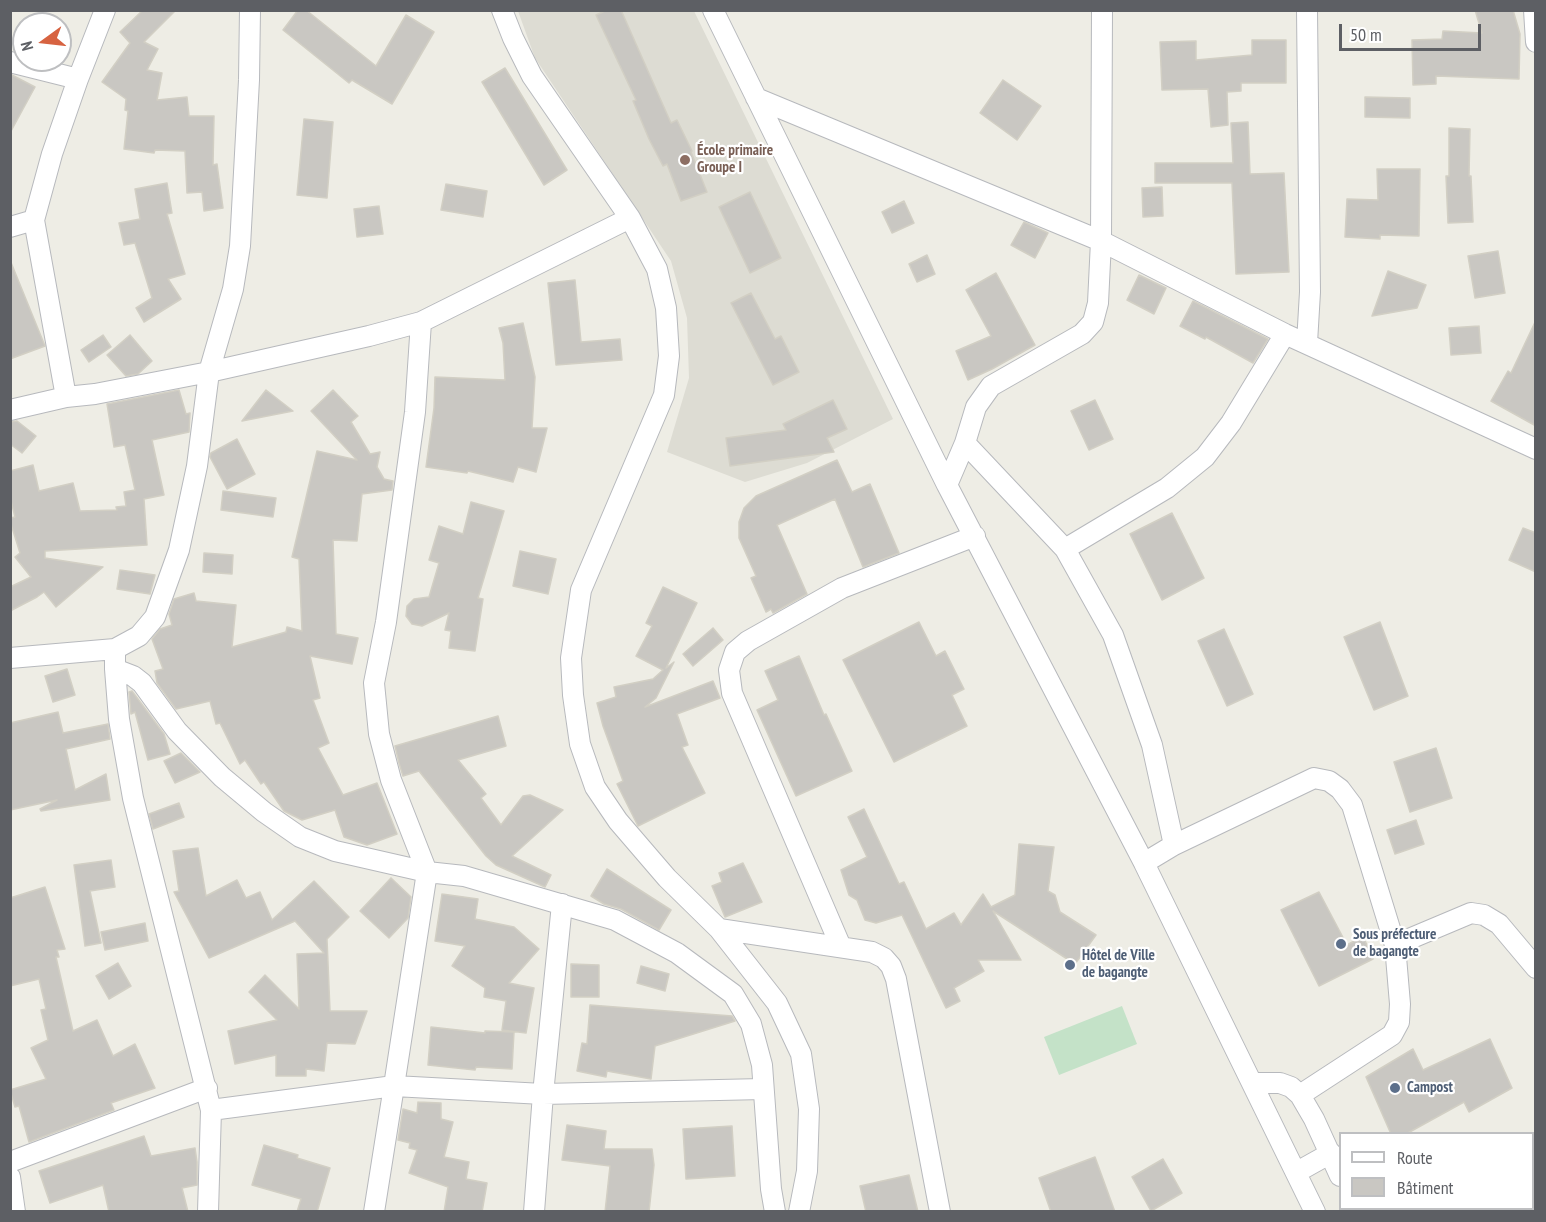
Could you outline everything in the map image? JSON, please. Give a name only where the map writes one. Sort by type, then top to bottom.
[{"type":"street","points":[[66,397],[34,220],[52,154],[105,10]]},
{"type":"street","points":[[11,658],[115,649],[139,636],[155,616],[179,550],[197,466],[209,372],[233,290],[240,246],[249,80],[250,10]]},
{"type":"street","points":[[502,10],[532,76],[630,218],[657,269],[666,308],[669,356],[664,395],[581,590],[571,658],[573,695],[580,744],[595,787],[618,820],[667,878],[719,929],[777,1003],[801,1054],[809,1109],[807,1171],[799,1212]]},
{"type":"street","points":[[713,10],[947,485],[1144,863],[1315,1212]]},
{"type":"street","points":[[947,485],[965,443],[976,407],[991,386],[1082,334],[1093,322],[1098,303],[1101,241],[1102,10]]},
{"type":"street","points":[[1306,343],[1310,292],[1307,10]]},
{"type":"street","points":[[1534,10],[1536,42]]},
{"type":"street","points":[[10,62],[78,79]]},
{"type":"street","points":[[756,98],[1101,241],[1285,334],[1536,449]]},
{"type":"street","points":[[10,410],[66,397],[209,372],[369,336],[421,321],[630,218]]},
{"type":"street","points":[[10,227],[34,220]]},
{"type":"street","points":[[374,1212],[427,872],[391,780],[379,734],[374,683],[386,622],[415,412],[421,321]]},
{"type":"street","points":[[1065,549],[1167,488],[1205,457],[1232,423],[1285,334]]},
{"type":"street","points":[[965,443],[1065,549],[1113,635],[1152,745],[1174,845]]},
{"type":"street","points":[[841,947],[732,693],[729,670],[735,652],[748,641],[842,588],[975,536]]},
{"type":"street","points":[[115,649],[119,719],[133,798],[211,1110],[208,1212]]},
{"type":"street","points":[[115,669],[133,676],[142,683],[177,730],[222,777],[264,812],[300,837],[335,851],[427,872],[464,876],[615,921],[667,948],[733,994],[751,1024],[762,1065],[771,1189],[775,1212]]},
{"type":"street","points":[[1144,863],[1174,845],[1314,778],[1329,781],[1340,789],[1352,805],[1395,945],[1400,1004],[1399,1022],[1392,1035],[1300,1095]]},
{"type":"street","points":[[534,1212],[562,904]]},
{"type":"street","points":[[1395,945],[1471,913],[1484,915],[1499,924],[1536,968]]},
{"type":"street","points":[[719,929],[872,952],[884,958],[894,973],[940,1212]]},
{"type":"street","points":[[1253,1083],[1280,1083],[1291,1087],[1300,1095],[1339,1171]]},
{"type":"street","points":[[211,1110],[394,1086],[543,1094],[764,1089]]},
{"type":"street","points":[[10,1162],[207,1088]]},
{"type":"street","points":[[1297,1172],[1331,1153]]},
{"type":"street","points":[[10,1177],[15,1212]]},
{"type":"shaded area","name":"École primaire Groupe I","points":[[518,11],[694,11],[893,419],[807,463],[745,482],[667,452],[689,378],[687,318],[671,261],[535,58]]},
{"type":"green space","points":[[1122,1006],[1137,1044],[1059,1075],[1044,1037]]},
{"type":"building","points":[[143,10],[176,10],[144,42],[158,49],[147,70],[162,73],[157,100],[187,97],[189,116],[214,116],[213,165],[217,164],[223,208],[204,211],[202,192],[187,193],[185,151],[155,150],[154,153],[124,149],[128,111],[125,110],[126,99],[102,82],[130,43],[120,32]]},
{"type":"building","points":[[298,10],[306,10],[376,66],[406,15],[434,32],[392,104],[352,80],[349,83],[283,30]]},
{"type":"building","points":[[607,10],[621,10],[671,123],[677,120],[692,151],[707,192],[681,201],[667,164],[663,166],[649,139],[633,101],[636,100],[596,15]]},
{"type":"building","points":[[1475,10],[1513,10],[1520,34],[1519,79],[1436,76],[1436,84],[1413,85],[1412,40],[1442,39],[1443,31],[1482,33]]},
{"type":"building","points":[[1252,40],[1286,40],[1286,83],[1241,83],[1241,91],[1227,92],[1228,125],[1211,127],[1208,89],[1162,90],[1160,42],[1196,41],[1196,60],[1252,55]]},
{"type":"building","points":[[505,68],[567,170],[544,185],[482,82]]},
{"type":"building","points":[[10,74],[35,87],[10,133]]},
{"type":"building","points":[[1003,80],[1041,106],[1017,140],[980,113]]},
{"type":"building","points":[[1365,97],[1410,98],[1410,118],[1365,117]]},
{"type":"building","points":[[304,119],[333,122],[327,198],[297,195]]},
{"type":"building","points":[[1248,122],[1250,174],[1284,173],[1289,272],[1236,274],[1232,183],[1155,183],[1155,163],[1233,163],[1231,123]]},
{"type":"building","points":[[1449,128],[1470,129],[1469,176],[1471,176],[1473,222],[1448,223],[1446,176],[1449,176]]},
{"type":"building","points":[[1377,169],[1420,169],[1419,236],[1380,235],[1380,239],[1345,237],[1347,199],[1378,200]]},
{"type":"building","points":[[167,183],[172,213],[167,214],[185,274],[168,279],[181,299],[144,322],[136,308],[152,298],[135,243],[124,245],[119,223],[140,219],[135,189]]},
{"type":"building","points":[[446,184],[487,191],[483,217],[441,210]]},
{"type":"building","points":[[1162,187],[1163,216],[1143,217],[1142,188]]},
{"type":"building","points":[[750,192],[781,258],[750,273],[719,207]]},
{"type":"building","points":[[904,201],[914,223],[892,233],[882,212]]},
{"type":"building","points":[[379,206],[383,234],[357,237],[354,209]]},
{"type":"building","points":[[1024,222],[1048,233],[1035,258],[1011,245]]},
{"type":"building","points":[[1498,251],[1505,293],[1475,298],[1468,256]]},
{"type":"building","points":[[927,255],[935,274],[917,282],[909,264]]},
{"type":"building","points":[[10,260],[45,346],[10,359]]},
{"type":"building","points":[[1388,271],[1426,285],[1417,308],[1372,316]]},
{"type":"building","points":[[996,273],[1035,345],[968,380],[956,351],[991,336],[966,290]]},
{"type":"building","points":[[1139,275],[1166,288],[1154,314],[1127,300]]},
{"type":"building","points":[[575,280],[581,342],[620,339],[622,360],[556,365],[548,283]]},
{"type":"building","points":[[751,293],[775,339],[781,336],[799,372],[773,385],[731,303]]},
{"type":"building","points":[[1193,301],[1268,339],[1253,363],[1206,337],[1205,339],[1180,326]]},
{"type":"building","points":[[1536,320],[1536,426],[1491,401],[1508,371],[1511,373]]},
{"type":"building","points":[[523,323],[535,377],[532,428],[547,428],[536,472],[518,467],[513,482],[468,471],[467,473],[426,467],[434,408],[435,377],[505,380],[503,343],[499,328]]},
{"type":"building","points":[[1479,326],[1481,353],[1451,355],[1449,328]]},
{"type":"building","points":[[103,335],[111,347],[89,362],[81,350]]},
{"type":"building","points":[[130,335],[152,361],[138,374],[126,376],[107,355]]},
{"type":"building","points":[[179,390],[186,414],[190,413],[189,432],[152,440],[164,495],[144,499],[147,545],[45,551],[45,558],[103,567],[56,607],[44,592],[10,611],[10,587],[31,577],[15,557],[20,553],[10,521],[10,518],[15,517],[10,497],[10,471],[33,465],[39,491],[73,483],[80,511],[117,510],[116,507],[126,506],[124,492],[135,490],[125,445],[114,447],[107,404]]},
{"type":"building","points":[[266,390],[293,411],[242,421]]},
{"type":"building","points":[[333,390],[358,416],[351,422],[370,454],[380,452],[377,467],[384,479],[393,481],[392,490],[362,494],[357,541],[333,540],[336,634],[358,638],[352,664],[310,656],[320,698],[313,700],[329,743],[318,748],[343,795],[377,783],[397,834],[367,845],[344,837],[335,810],[302,820],[284,811],[264,782],[261,784],[245,760],[240,764],[220,723],[216,724],[210,701],[176,709],[157,683],[155,671],[163,669],[152,639],[160,629],[172,625],[169,614],[174,599],[194,593],[196,601],[236,605],[232,647],[286,632],[287,627],[302,631],[299,559],[292,557],[317,451],[357,460],[311,411]]},
{"type":"building","points":[[833,400],[847,429],[827,438],[834,452],[730,466],[726,438],[786,430],[783,424]]},
{"type":"building","points":[[1095,400],[1113,439],[1089,450],[1071,411]]},
{"type":"building","points":[[17,421],[36,436],[22,453],[10,444],[10,422]]},
{"type":"building","points":[[237,439],[255,474],[227,489],[210,457],[211,453]]},
{"type":"building","points":[[837,460],[852,492],[870,484],[899,553],[863,567],[835,499],[777,525],[807,594],[773,613],[771,609],[766,612],[751,578],[756,576],[739,538],[739,522],[744,508],[756,496]]},
{"type":"building","points":[[223,491],[276,498],[273,517],[221,510]]},
{"type":"building","points":[[471,502],[504,511],[478,598],[483,599],[475,651],[449,648],[451,631],[445,630],[449,613],[422,626],[412,624],[406,616],[407,606],[414,599],[429,597],[439,563],[429,560],[439,526],[463,534]]},
{"type":"building","points":[[1172,513],[1204,578],[1162,600],[1130,534]]},
{"type":"building","points":[[1523,528],[1536,533],[1536,572],[1509,560]]},
{"type":"building","points":[[520,551],[556,559],[548,594],[513,586]]},
{"type":"building","points":[[204,553],[233,555],[232,574],[203,572]]},
{"type":"building","points":[[120,570],[155,575],[150,594],[117,589]]},
{"type":"building","points":[[663,587],[697,603],[666,668],[674,662],[656,698],[645,707],[713,681],[720,698],[677,714],[688,745],[682,747],[705,793],[638,826],[617,784],[623,781],[597,703],[616,697],[614,687],[653,679],[663,670],[636,656],[652,626],[646,623]]},
{"type":"building","points":[[919,622],[936,656],[945,651],[964,689],[952,695],[967,726],[894,762],[843,660]]},
{"type":"building","points":[[1380,622],[1408,696],[1374,710],[1344,637]]},
{"type":"building","points":[[713,628],[723,640],[693,666],[683,654]]},
{"type":"building","points":[[1224,629],[1253,694],[1227,706],[1198,641]]},
{"type":"building","points":[[799,656],[824,715],[826,714],[852,771],[796,796],[757,710],[778,700],[765,671]]},
{"type":"building","points":[[67,669],[75,695],[53,702],[45,676]]},
{"type":"building","points":[[132,691],[164,734],[170,754],[148,760],[135,712],[131,714],[129,692]]},
{"type":"building","points":[[58,712],[63,733],[108,724],[110,739],[66,749],[75,790],[106,774],[110,800],[41,811],[40,809],[57,800],[10,810],[10,723]]},
{"type":"building","points":[[498,716],[506,746],[458,760],[486,794],[481,798],[501,825],[523,796],[530,795],[563,810],[512,856],[551,875],[545,887],[496,865],[486,856],[419,771],[403,776],[399,763],[395,746]]},
{"type":"building","points":[[1436,748],[1452,798],[1410,812],[1394,762]]},
{"type":"building","points":[[181,753],[200,772],[175,783],[164,761]]},
{"type":"building","points":[[179,803],[184,817],[153,829],[149,814]]},
{"type":"building","points":[[864,809],[899,884],[904,882],[926,929],[954,913],[961,925],[983,894],[991,907],[1015,895],[1019,844],[1054,847],[1048,891],[1055,895],[1060,912],[1096,935],[1075,964],[993,911],[1021,960],[978,960],[984,971],[954,988],[960,1001],[946,1008],[902,915],[876,923],[865,920],[857,900],[849,895],[841,870],[867,857],[848,817]]},
{"type":"building","points":[[1416,820],[1424,844],[1395,854],[1387,830]]},
{"type":"building","points":[[198,848],[206,896],[237,880],[246,898],[260,892],[272,920],[314,881],[349,917],[327,939],[330,1011],[367,1011],[355,1044],[327,1043],[324,1071],[306,1069],[306,1076],[276,1076],[276,1055],[235,1064],[228,1031],[277,1020],[249,992],[265,975],[299,1009],[297,954],[324,953],[295,921],[209,958],[174,892],[179,891],[173,851]]},
{"type":"building","points":[[111,860],[115,887],[90,891],[101,943],[85,946],[74,865]]},
{"type":"building","points":[[743,863],[762,902],[725,917],[712,886],[722,882],[719,873]]},
{"type":"building","points":[[607,869],[671,910],[659,930],[591,896]]},
{"type":"building","points":[[391,878],[411,897],[408,918],[389,938],[360,911]]},
{"type":"building","points":[[45,887],[65,949],[57,950],[59,957],[56,957],[73,1031],[97,1020],[113,1056],[135,1044],[155,1088],[111,1103],[114,1110],[29,1142],[19,1106],[15,1107],[10,1090],[46,1079],[31,1048],[48,1040],[41,1010],[46,1009],[39,979],[10,986],[10,898]]},
{"type":"building","points":[[1319,892],[1347,945],[1363,936],[1373,959],[1319,986],[1281,910]]},
{"type":"building","points":[[442,894],[478,899],[475,919],[514,927],[539,949],[509,983],[534,988],[526,1033],[502,1030],[506,1001],[484,997],[485,988],[452,966],[465,946],[435,941]]},
{"type":"building","points":[[145,923],[148,941],[105,950],[101,932]]},
{"type":"building","points":[[118,963],[131,986],[109,999],[96,976]]},
{"type":"building","points":[[571,964],[599,965],[599,997],[571,997]]},
{"type":"building","points":[[641,966],[669,974],[665,991],[637,983]]},
{"type":"building","points":[[590,1005],[732,1016],[735,1021],[655,1046],[651,1079],[607,1071],[606,1077],[577,1071],[582,1043],[587,1044]]},
{"type":"building","points":[[431,1027],[485,1033],[485,1031],[514,1032],[512,1069],[476,1067],[475,1070],[428,1065]]},
{"type":"building","points":[[1490,1039],[1512,1088],[1469,1112],[1464,1102],[1410,1132],[1390,1132],[1366,1077],[1413,1049],[1423,1070]]},
{"type":"building","points":[[418,1102],[441,1103],[441,1119],[453,1122],[444,1157],[469,1162],[466,1179],[487,1183],[482,1212],[444,1212],[448,1187],[409,1173],[417,1150],[409,1148],[410,1143],[398,1140],[403,1109],[417,1113]]},
{"type":"building","points":[[567,1125],[606,1131],[604,1149],[652,1149],[654,1165],[649,1212],[605,1212],[610,1166],[562,1160]]},
{"type":"building","points":[[732,1126],[735,1176],[686,1179],[683,1129]]},
{"type":"building","points":[[144,1136],[151,1156],[195,1148],[197,1185],[182,1188],[188,1212],[109,1212],[103,1185],[50,1203],[39,1171]]},
{"type":"building","points":[[264,1145],[330,1168],[317,1212],[297,1212],[301,1199],[252,1185]]},
{"type":"building","points":[[1095,1157],[1115,1212],[1051,1212],[1039,1178]]},
{"type":"building","points":[[1163,1159],[1182,1193],[1151,1211],[1132,1177]]},
{"type":"building","points":[[909,1175],[918,1212],[866,1212],[860,1186]]},
{"type":"place","name":"École primaire Groupe I","points":[[685,160]]},
{"type":"place","name":"Sous préfecture de bagangte","points":[[1341,944]]},
{"type":"place","name":"Hôtel de Ville de bagangte","points":[[1070,965]]},
{"type":"place","name":"Campost","points":[[1395,1088]]}]
